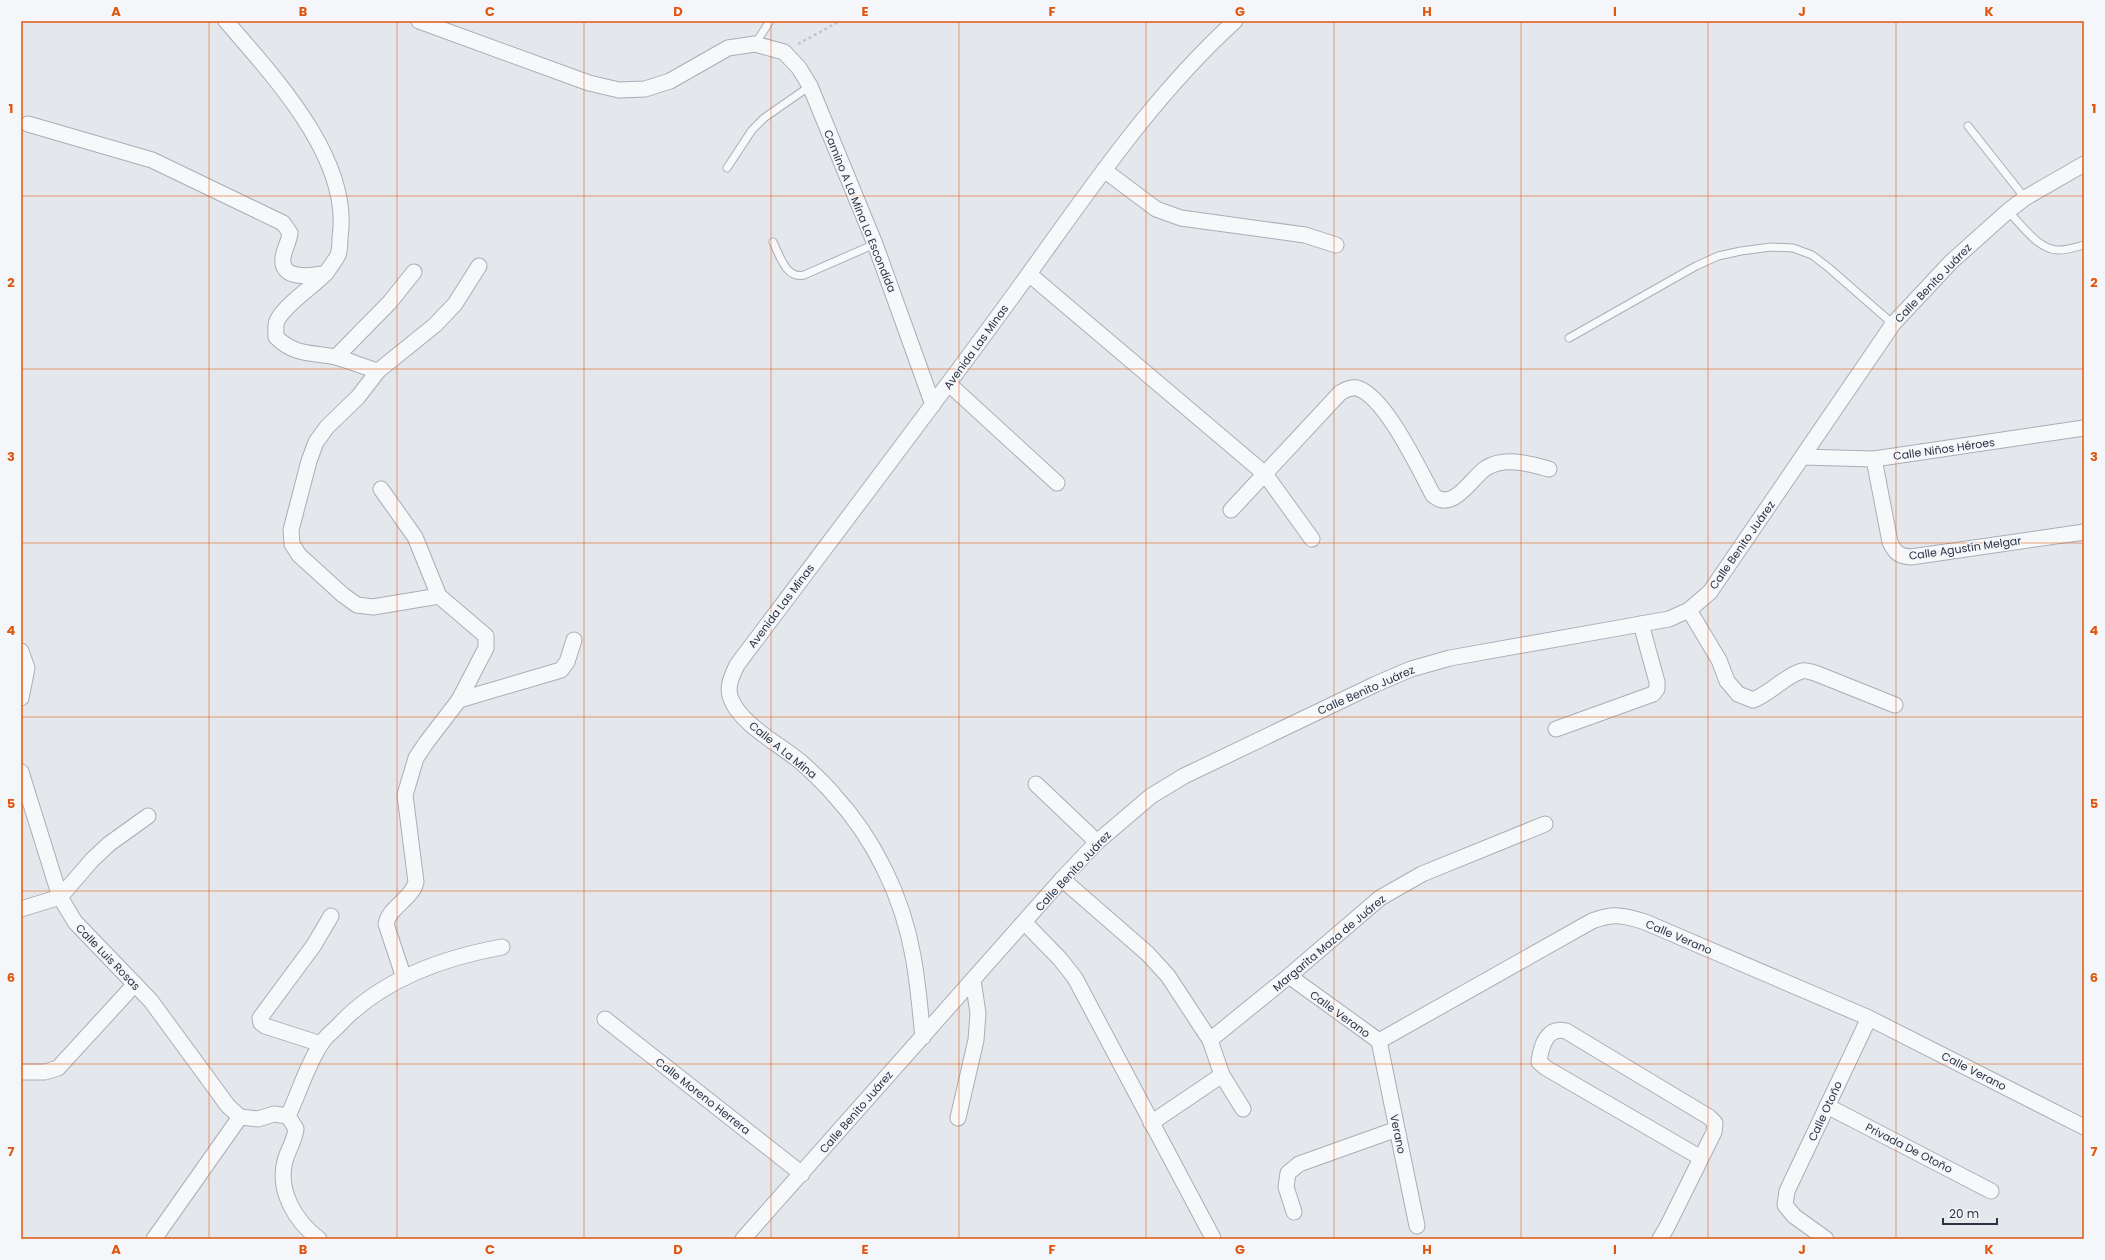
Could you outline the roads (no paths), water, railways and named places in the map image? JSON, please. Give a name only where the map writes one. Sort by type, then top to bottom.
[{"type":"street","points":[[226,21],[282,88],[306,122],[325,157],[338,187],[343,220],[338,254],[326,273],[313,287],[286,308],[276,322],[276,337],[286,346],[302,352],[336,357],[378,371]]},
{"type":"street","points":[[419,21],[589,82],[619,90],[645,89],[670,81],[728,48],[755,44]]},
{"type":"street","name":"Avenida Las Minas","points":[[729,682],[736,665],[933,405],[1104,170],[1177,77],[1235,21]]},
{"type":"street","name":"Camino A La Mina La Escondida","points":[[755,44],[784,52],[799,68],[810,86],[875,244],[933,405]]},
{"type":"street","points":[[28,124],[152,160],[283,223],[290,233],[283,258],[284,267],[291,273],[302,276],[326,273]]},
{"type":"street","name":"Calle Benito Juárez","points":[[743,1239],[1025,923],[1062,879],[1097,842],[1151,796],[1184,776],[1376,684],[1412,669],[1450,658],[1668,619],[1689,610],[1710,592],[1893,324],[1951,262],[2008,211],[2025,198],[2084,164]]},
{"type":"street","points":[[1104,170],[1156,209],[1181,218],[1305,235],[1336,245]]},
{"type":"street","points":[[439,596],[373,606],[357,604],[343,595],[299,555],[292,544],[291,530],[309,461],[316,442],[327,427],[354,401],[378,371],[435,325],[456,304],[479,266]]},
{"type":"street","points":[[336,357],[390,302],[414,272]]},
{"type":"street","points":[[1029,274],[1265,474],[1312,538]]},
{"type":"street","points":[[948,384],[1057,483]]},
{"type":"street","points":[[1231,510],[1340,393],[1347,389],[1356,388],[1364,392],[1381,407],[1393,422],[1433,495],[1439,500],[1447,501],[1454,498],[1487,468],[1506,462],[1529,463],[1549,469]]},
{"type":"street","name":"Calle Niños Héroes","points":[[1803,457],[1874,459],[2084,428]]},
{"type":"street","name":"Calle Agustín Melgar","points":[[1874,459],[1890,542],[1894,551],[1902,556],[1911,557],[2084,532]]},
{"type":"street","points":[[381,489],[415,537],[439,596],[483,631],[488,642],[459,700],[416,758],[405,795],[416,882],[413,889],[389,916],[386,924],[404,978]]},
{"type":"street","points":[[1689,610],[1719,660],[1727,681],[1738,694],[1753,700],[1766,696],[1789,677],[1803,671],[1815,673],[1895,705]]},
{"type":"street","points":[[1556,729],[1653,694],[1657,689],[1657,682],[1641,624]]},
{"type":"street","points":[[459,700],[561,670],[567,662],[574,640]]},
{"type":"street","points":[[21,651],[27,668],[21,698]]},
{"type":"street","name":"Calle A La Mina","points":[[729,682],[730,698],[739,714],[802,763],[835,795],[862,832],[884,867],[903,915],[913,955],[923,1037]]},
{"type":"street","name":"Calle Luis Rosas","points":[[21,772],[60,897],[75,922],[151,1001],[228,1106],[240,1118]]},
{"type":"street","points":[[1036,784],[1097,842]]},
{"type":"street","points":[[21,909],[60,897],[103,850],[148,816]]},
{"type":"street","name":"Margarita Maza de Juárez","points":[[1210,1040],[1289,976],[1380,898],[1422,874],[1545,824]]},
{"type":"street","points":[[1062,879],[1148,954],[1168,976],[1210,1040],[1222,1075],[1243,1109]]},
{"type":"street","name":"Calle Verano","points":[[1289,976],[1379,1041],[1592,921],[1608,915],[1626,916],[1645,922],[1869,1018],[2084,1127]]},
{"type":"street","points":[[321,1044],[265,1026],[261,1023],[260,1018],[262,1013],[314,946],[331,916]]},
{"type":"street","points":[[1025,923],[1060,959],[1075,978],[1213,1238]]},
{"type":"street","points":[[288,1116],[321,1044],[347,1016],[371,995],[435,964],[464,954],[502,947]]},
{"type":"street","points":[[958,1118],[976,1040],[978,1014],[973,980]]},
{"type":"street","points":[[21,1072],[45,1072],[58,1068],[135,984]]},
{"type":"street","name":"Calle Moreno Herrera","points":[[605,1018],[802,1174]]},
{"type":"street","name":"Calle Otoño","points":[[1826,1239],[1794,1216],[1785,1205],[1787,1191],[1869,1018]]},
{"type":"street","points":[[1660,1239],[1702,1158],[1714,1132],[1715,1123],[1709,1117],[1566,1031],[1559,1029],[1552,1031],[1547,1036],[1540,1051],[1539,1062],[1546,1068],[1702,1158]]},
{"type":"street","name":"Verano","points":[[1379,1041],[1417,1226]]},
{"type":"street","points":[[1151,1123],[1222,1075]]},
{"type":"street","name":"Privada De Otoño","points":[[1827,1106],[1991,1191]]},
{"type":"street","points":[[154,1239],[240,1118],[258,1119],[274,1114],[288,1116]]},
{"type":"street","points":[[288,1116],[296,1129],[294,1142],[285,1161],[284,1185],[291,1209],[306,1230],[319,1239]]},
{"type":"street","points":[[1294,1212],[1286,1186],[1288,1173],[1299,1164],[1397,1129]]},
{"type":"lane","points":[[755,44],[770,21]]},
{"type":"lane","points":[[727,168],[752,130],[764,118],[810,86]]},
{"type":"lane","points":[[1968,126],[2025,198]]},
{"type":"lane","points":[[2008,211],[2048,248],[2067,250],[2084,245]]},
{"type":"lane","points":[[773,242],[787,269],[798,277],[804,276],[875,244]]},
{"type":"lane","points":[[1569,338],[1696,266],[1718,256],[1771,247],[1793,248],[1812,256],[1893,324]]}]
